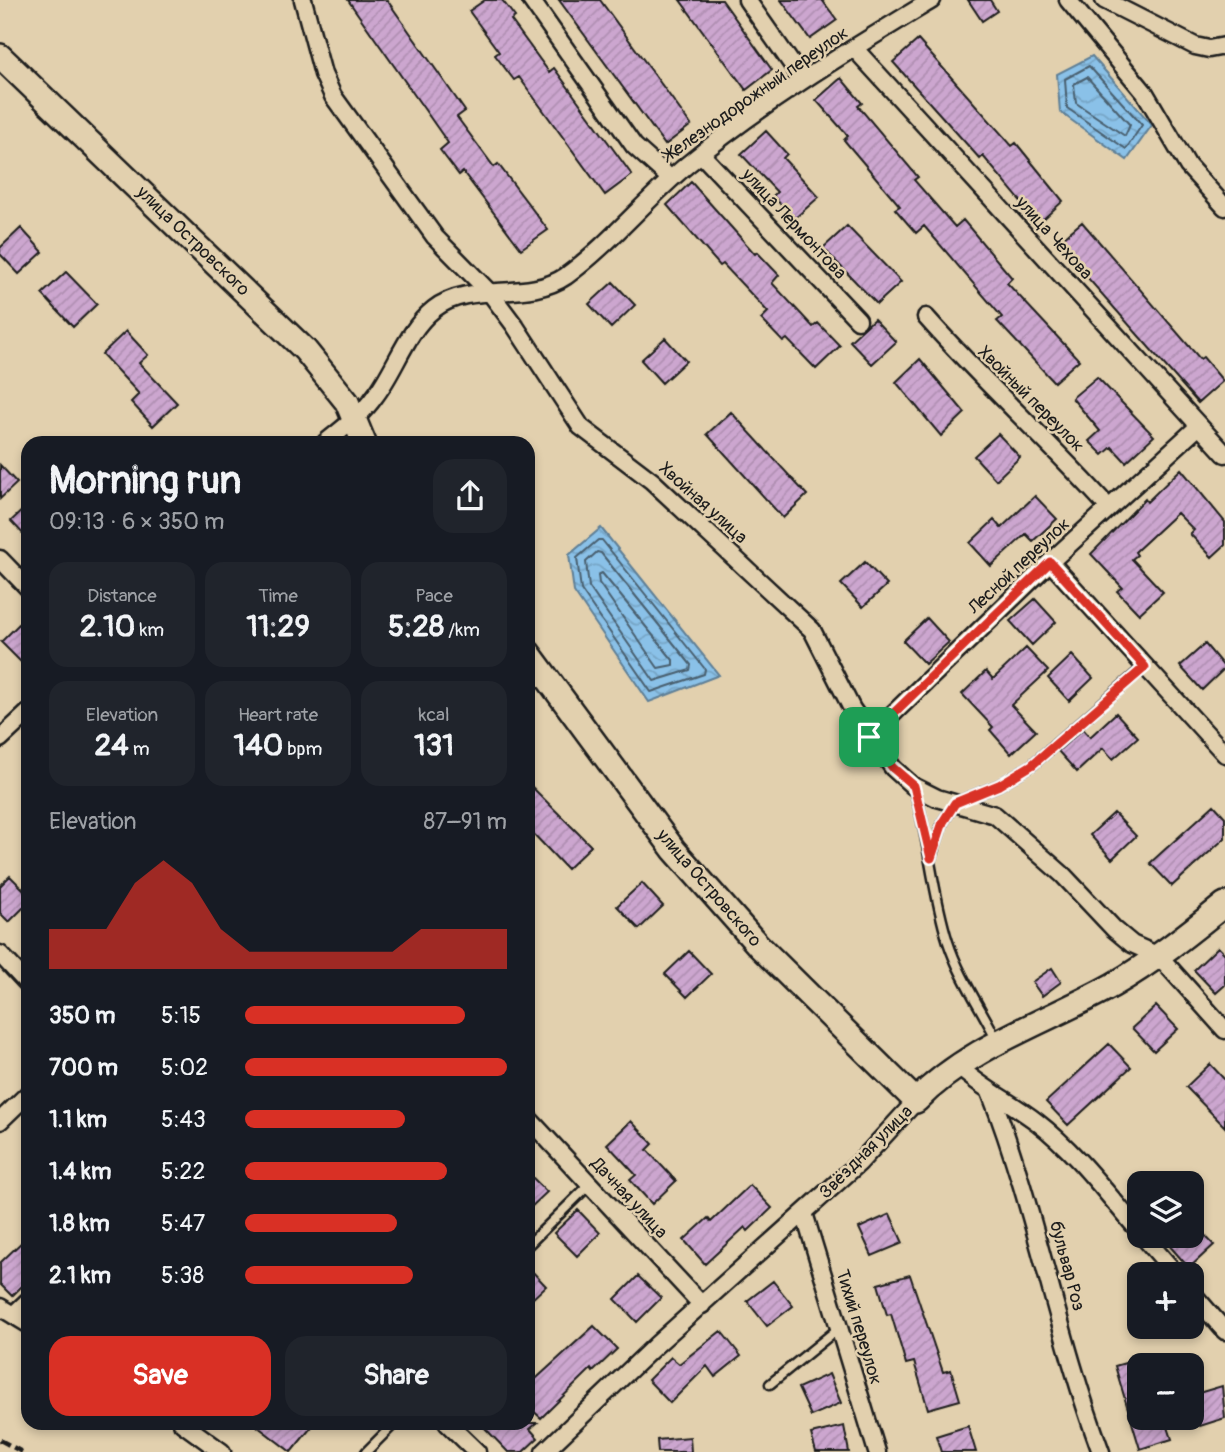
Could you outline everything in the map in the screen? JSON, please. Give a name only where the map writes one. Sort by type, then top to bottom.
[{"type":"street","name":"Хвойная улица","points":[[303,0],[333,96],[435,237],[491,294],[554,382],[580,427],[652,481],[812,630],[869,737],[893,768],[914,786],[995,816],[1063,875],[1114,929],[1132,944],[1159,956]]},
{"type":"street","points":[[531,0],[634,146],[671,178]]},
{"type":"street","points":[[747,0],[803,80]]},
{"type":"street","name":"Железнодорожный переулок","points":[[334,436],[356,418],[375,397],[426,316],[449,301],[525,290],[564,278],[701,153],[803,80],[932,0]]},
{"type":"street","points":[[1068,0],[1145,93],[1188,166],[1225,207]]},
{"type":"street","points":[[1104,0],[1195,46],[1209,49],[1225,46]]},
{"type":"street","name":"улица Чехова","points":[[854,48],[1225,454]]},
{"type":"street","name":"улица Островского","points":[[0,56],[305,350],[335,384],[356,418],[362,436]]},
{"type":"street","name":"улица Лермонтова","points":[[701,153],[858,320]]},
{"type":"street","name":"Хвойный переулок","points":[[926,317],[975,372],[1033,426],[1109,508]]},
{"type":"street","name":"Лесной переулок","points":[[869,737],[1050,562],[1199,426]]},
{"type":"street","points":[[0,559],[21,581]]},
{"type":"street","points":[[1050,562],[1225,754]]},
{"type":"street","name":"улица Островского","points":[[535,661],[674,850],[767,954],[916,1101]]},
{"type":"street","points":[[0,739],[21,720]]},
{"type":"street","name":"Звёздная улица","points":[[544,1452],[882,1141],[933,1083],[999,1043],[1110,987],[1159,956],[1225,904]]},
{"type":"street","points":[[0,954],[21,976]]},
{"type":"street","points":[[1159,956],[1225,1030]]},
{"type":"street","points":[[958,1066],[1059,1141],[1127,1218]]},
{"type":"street","name":"бульвар Роз","points":[[990,1092],[1024,1184],[1082,1395],[1101,1452]]},
{"type":"street","points":[[0,1121],[21,1101]]},
{"type":"street","name":"Дачная улица","points":[[535,1125],[702,1304]]},
{"type":"street","name":"Тихий переулок","points":[[804,1213],[877,1452]]},
{"type":"street","points":[[1153,1248],[1166,1262]]},
{"type":"street","points":[[1204,1307],[1225,1331]]},
{"type":"street","points":[[192,1430],[222,1452]]},
{"type":"street","points":[[454,1430],[477,1452]]},
{"type":"lane","points":[[931,858],[943,822],[955,803],[999,785],[1032,765],[1145,667]]},
{"type":"lane","points":[[914,786],[931,858],[936,902],[948,943],[999,1043]]},
{"type":"lane","points":[[535,1238],[590,1184]]},
{"type":"lane","points":[[770,1384],[839,1328]]},
{"type":"lane","points":[[366,1452],[388,1430]]},
{"type":"water","points":[[1092,56],[1152,125],[1127,160],[1060,112],[1057,74]]},
{"type":"water","points":[[601,528],[719,675],[649,702],[574,592],[569,555]]},
{"type":"building","points":[[348,0],[387,0],[465,111],[457,117],[494,167],[498,164],[548,230],[521,249],[463,172],[459,175],[440,150],[448,143]]},
{"type":"building","points":[[485,0],[502,0],[515,17],[511,20],[549,72],[554,68],[632,175],[605,195],[519,77],[514,80],[495,55],[499,52],[469,11]]},
{"type":"building","points":[[559,0],[600,0],[691,125],[665,145]]},
{"type":"building","points":[[680,0],[722,0],[772,70],[746,90]]},
{"type":"building","points":[[781,0],[822,0],[837,20],[810,39]]},
{"type":"building","points":[[968,0],[990,0],[997,11],[982,21]]},
{"type":"building","points":[[918,40],[1012,146],[1016,143],[1063,201],[1039,223],[983,156],[980,159],[893,62]]},
{"type":"building","points":[[841,78],[862,103],[858,106],[918,177],[914,180],[955,227],[963,220],[1012,278],[1007,283],[1079,360],[1054,382],[997,321],[1002,317],[924,226],[916,233],[895,209],[900,206],[844,140],[848,136],[816,100]]},
{"type":"building","points":[[766,131],[787,154],[783,158],[819,197],[794,219],[773,196],[777,192],[741,154]]},
{"type":"building","points":[[691,182],[755,254],[757,252],[779,275],[772,283],[813,327],[818,323],[840,346],[816,369],[787,339],[783,342],[761,319],[768,312],[723,264],[720,266],[667,205]]},
{"type":"building","points":[[1082,222],[1200,359],[1203,357],[1223,381],[1198,403],[1057,243]]},
{"type":"building","points":[[847,226],[901,282],[877,304],[823,248]]},
{"type":"building","points":[[21,228],[43,252],[19,274],[0,254],[0,248]]},
{"type":"building","points":[[66,272],[97,304],[73,327],[42,294]]},
{"type":"building","points":[[613,282],[635,305],[611,328],[589,304]]},
{"type":"building","points":[[874,319],[896,342],[872,364],[850,341]]},
{"type":"building","points":[[126,331],[148,355],[139,363],[177,403],[153,426],[131,402],[139,394],[102,354]]},
{"type":"building","points":[[665,338],[686,361],[662,383],[641,360]]},
{"type":"building","points":[[920,359],[965,413],[941,436],[896,382]]},
{"type":"building","points":[[1097,377],[1154,436],[1126,462],[1112,447],[1103,455],[1089,441],[1100,431],[1072,398]]},
{"type":"building","points":[[731,412],[807,495],[783,518],[707,434]]},
{"type":"building","points":[[998,434],[1020,457],[996,480],[974,456]]},
{"type":"building","points":[[0,465],[17,483],[0,499]]},
{"type":"building","points":[[1181,469],[1225,522],[1225,545],[1212,557],[1190,534],[1194,530],[1177,513],[1135,552],[1137,555],[1132,559],[1163,592],[1139,614],[1117,591],[1122,587],[1091,554],[1145,499],[1147,502]]},
{"type":"building","points":[[1035,496],[1057,519],[1033,541],[1026,534],[991,566],[970,543],[994,520],[1001,528]]},
{"type":"building","points":[[21,512],[21,532],[11,521]]},
{"type":"building","points":[[865,562],[887,585],[863,607],[841,584]]},
{"type":"building","points":[[1035,599],[1056,622],[1032,645],[1010,621]]},
{"type":"building","points":[[927,618],[949,642],[925,664],[903,641]]},
{"type":"building","points":[[21,622],[21,662],[1,642]]},
{"type":"building","points":[[1205,644],[1225,668],[1202,690],[1180,666]]},
{"type":"building","points":[[1026,648],[1048,671],[1011,705],[1036,731],[1011,754],[990,730],[993,727],[962,694],[986,671],[993,679]]},
{"type":"building","points":[[1072,655],[1093,678],[1069,701],[1048,678]]},
{"type":"building","points":[[1116,713],[1138,737],[1113,759],[1103,748],[1077,772],[1058,751],[1083,729],[1090,737]]},
{"type":"building","points":[[535,790],[591,846],[567,869],[535,835]]},
{"type":"building","points":[[1214,805],[1225,817],[1225,838],[1172,886],[1150,863]]},
{"type":"building","points":[[1114,813],[1136,836],[1112,859],[1090,835]]},
{"type":"building","points":[[10,876],[21,887],[21,910],[9,922],[0,913],[0,886]]},
{"type":"building","points":[[642,883],[663,906],[639,929],[617,906]]},
{"type":"building","points":[[1218,947],[1225,954],[1225,985],[1216,993],[1194,970]]},
{"type":"building","points":[[689,951],[711,974],[687,997],[665,974]]},
{"type":"building","points":[[1052,968],[1061,982],[1042,996],[1032,982]]},
{"type":"building","points":[[1156,1006],[1178,1029],[1154,1051],[1132,1028]]},
{"type":"building","points":[[1109,1044],[1131,1067],[1068,1125],[1046,1102]]},
{"type":"building","points":[[1210,1064],[1225,1080],[1225,1127],[1186,1087]]},
{"type":"building","points":[[631,1121],[653,1144],[647,1150],[676,1181],[652,1204],[630,1180],[636,1175],[607,1144]]},
{"type":"building","points":[[535,1180],[547,1192],[535,1203]]},
{"type":"building","points":[[750,1185],[772,1208],[748,1231],[745,1227],[705,1264],[684,1240],[708,1218],[711,1222]]},
{"type":"building","points":[[578,1210],[600,1233],[577,1256],[554,1233]]},
{"type":"building","points":[[890,1214],[903,1243],[872,1256],[859,1228]]},
{"type":"building","points":[[1204,1235],[1214,1245],[1196,1262],[1184,1262],[1172,1248],[1204,1248]]},
{"type":"building","points":[[21,1243],[21,1287],[12,1296],[0,1284],[0,1263]]},
{"type":"building","points":[[535,1274],[546,1286],[535,1296]]},
{"type":"building","points":[[910,1275],[943,1372],[951,1370],[960,1400],[928,1409],[914,1362],[906,1364],[891,1314],[887,1315],[878,1284]]},
{"type":"building","points":[[638,1276],[661,1298],[637,1322],[615,1299]]},
{"type":"building","points":[[773,1281],[793,1306],[767,1326],[747,1301]]},
{"type":"building","points":[[594,1326],[617,1349],[593,1372],[591,1369],[541,1418],[535,1412],[535,1380]]},
{"type":"building","points":[[721,1331],[741,1356],[715,1377],[707,1366],[670,1403],[648,1380],[671,1357],[679,1364]]},
{"type":"building","points":[[1127,1362],[1127,1406],[1115,1366]]},
{"type":"building","points":[[829,1374],[841,1403],[811,1416],[798,1388]]},
{"type":"building","points":[[1222,1386],[1225,1418],[1204,1425],[1204,1391]]},
{"type":"building","points":[[844,1426],[849,1452],[816,1452],[811,1434]]},
{"type":"building","points":[[968,1426],[976,1452],[941,1452],[936,1436]]},
{"type":"building","points":[[262,1430],[309,1430],[291,1452]]},
{"type":"building","points":[[487,1430],[531,1430],[538,1438],[523,1452],[508,1452]]},
{"type":"building","points":[[1134,1430],[1169,1430],[1172,1439],[1140,1449]]},
{"type":"building","points":[[690,1437],[691,1452],[658,1452],[657,1440]]},
{"type":"railway","points":[[0,1440],[22,1452]]},
{"type":"route","points":[[1050,562],[1145,667],[1032,765],[999,785],[955,803],[943,822],[931,858],[914,786],[893,768],[869,737],[1050,562]]}]
